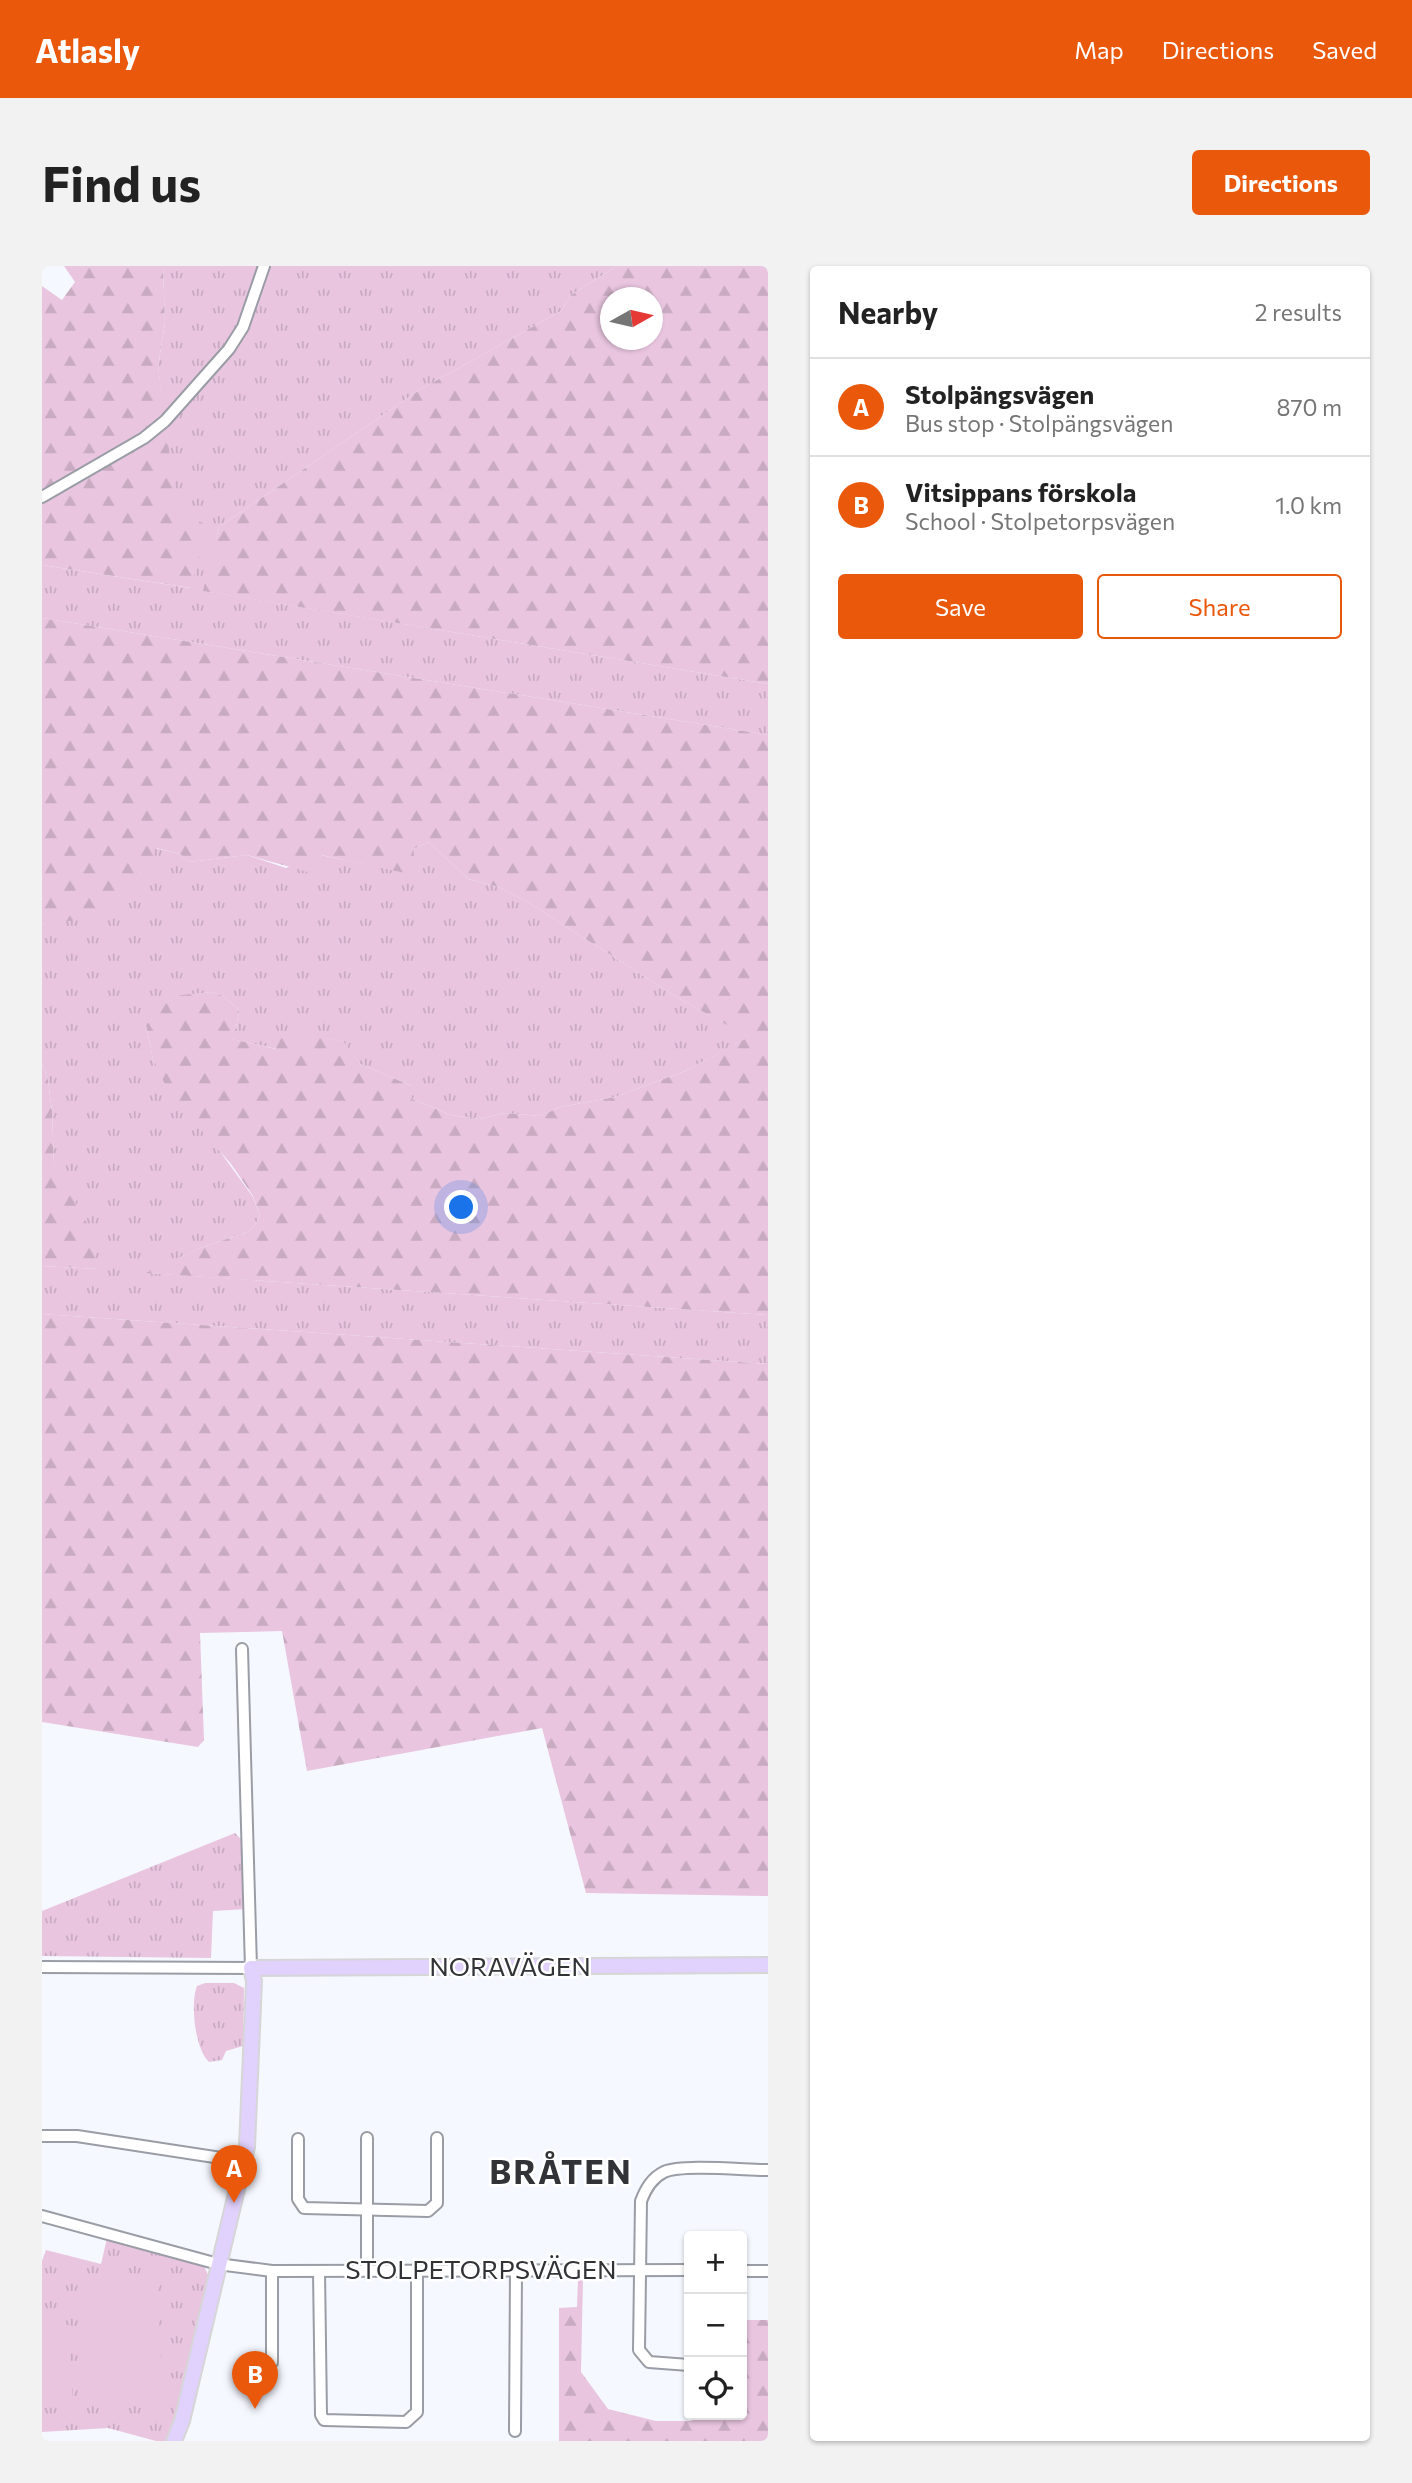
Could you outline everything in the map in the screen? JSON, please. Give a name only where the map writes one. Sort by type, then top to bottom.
[{"type":"main road","name":"NORAVÄGEN","points":[[251,1968],[768,1965]]},
{"type":"main road","points":[[174,2441],[182,2421],[233,2210],[249,2129],[254,1981],[251,1968]]},
{"type":"street","points":[[42,497],[144,438],[165,421],[229,349],[243,327],[264,266]]},
{"type":"street","points":[[242,1649],[251,1968]]},
{"type":"street","name":"NORAVÄGEN","points":[[42,1967],[251,1968]]},
{"type":"street","points":[[42,2136],[77,2136],[221,2158]]},
{"type":"street","points":[[367,2138],[367,2269]]},
{"type":"street","points":[[298,2139],[299,2203],[309,2210],[428,2211],[435,2208],[437,2138]]},
{"type":"street","points":[[684,2365],[649,2362],[639,2350],[640,2201],[646,2187],[655,2178],[674,2169],[768,2170]]},
{"type":"street","name":"STOLPETORPSVÄGEN","points":[[42,2216],[218,2264],[272,2271],[684,2270]]},
{"type":"street","points":[[319,2271],[321,2415],[324,2420],[336,2422],[406,2422],[417,2412],[418,2269]]},
{"type":"street","points":[[515,2431],[516,2270]]},
{"type":"street","points":[[255,2365],[272,2362],[272,2271]]},
{"type":"street","points":[[747,2271],[768,2271]]},
{"type":"green space","points":[[64,266],[163,266],[165,322],[158,367],[177,509],[208,526],[191,588],[42,565],[42,286],[62,300],[75,282]]},
{"type":"green space","points":[[163,266],[617,266],[571,295],[561,311],[421,389],[219,527],[204,591],[768,684],[768,735],[42,618],[42,565],[190,588],[170,470],[158,367],[165,322]]},
{"type":"green space","points":[[617,266],[768,266],[768,684],[203,591],[219,527],[421,389],[561,311],[571,295]]},
{"type":"green space","points":[[42,618],[768,735],[768,1315],[146,1273],[200,1248],[250,1231],[260,1217],[253,1196],[231,1164],[169,1093],[153,1059],[146,1025],[173,996],[211,992],[223,996],[239,1010],[236,1028],[227,1038],[276,1049],[279,1039],[288,1029],[344,1042],[360,1064],[412,1086],[412,1099],[451,1115],[479,1119],[505,1113],[540,1116],[560,1107],[615,1097],[685,1071],[749,1037],[678,998],[526,901],[499,887],[468,879],[429,842],[413,849],[415,861],[410,874],[321,855],[308,872],[247,855],[189,862],[180,854],[156,848],[138,878],[121,897],[102,912],[42,925]]},
{"type":"green space","points":[[429,842],[468,879],[499,887],[526,901],[678,998],[750,1037],[685,1071],[615,1097],[560,1107],[540,1116],[505,1113],[479,1119],[451,1115],[412,1099],[412,1086],[360,1064],[343,1042],[326,1038],[277,1049],[226,1038],[236,1028],[239,1010],[223,996],[211,992],[173,997],[146,1025],[153,1059],[253,1197],[260,1217],[250,1231],[200,1248],[148,1273],[768,1315],[768,1364],[42,1314],[42,1266],[98,1269],[54,1164],[52,1111],[48,1080],[42,1063],[42,925],[78,916],[109,902],[136,880],[155,848],[180,854],[189,862],[247,855],[286,868],[320,855],[409,873],[413,849]]},
{"type":"green space","points":[[42,1063],[48,1080],[52,1111],[54,1164],[89,1227],[98,1269],[42,1266]]},
{"type":"green space","points":[[42,1314],[768,1364],[768,1896],[586,1893],[542,1728],[307,1771],[282,1631],[200,1633],[204,1740],[198,1747],[42,1722]]},
{"type":"green space","points":[[235,1833],[244,1842],[247,1909],[213,1911],[211,1958],[42,1956],[42,1911]]},
{"type":"green space","points":[[205,1983],[234,1983],[244,1988],[243,2046],[226,2051],[222,2060],[209,2062],[200,2047],[194,2015],[197,1986]]},
{"type":"green space","points":[[107,2238],[204,2266],[210,2279],[180,2414],[169,2441],[156,2441],[108,2428],[42,2432],[42,2261],[46,2250],[101,2264]]},
{"type":"green space","points":[[157,2275],[163,2399],[87,2402],[81,2278]]},
{"type":"green space","points":[[578,2279],[583,2279],[581,2372],[608,2409],[656,2421],[747,2420],[747,2320],[768,2320],[768,2441],[559,2441],[559,2308],[577,2307]]},
{"type":"green space","points":[[69,2325],[73,2407],[42,2408],[42,2327]]},
{"type":"place","name":"Stolpängsvägen","points":[[234,2203]]},
{"type":"place","name":"Vitsippans förskola","points":[[255,2409]]},
{"type":"district","name":"BRÅTEN","points":[[561,2172]]}]
